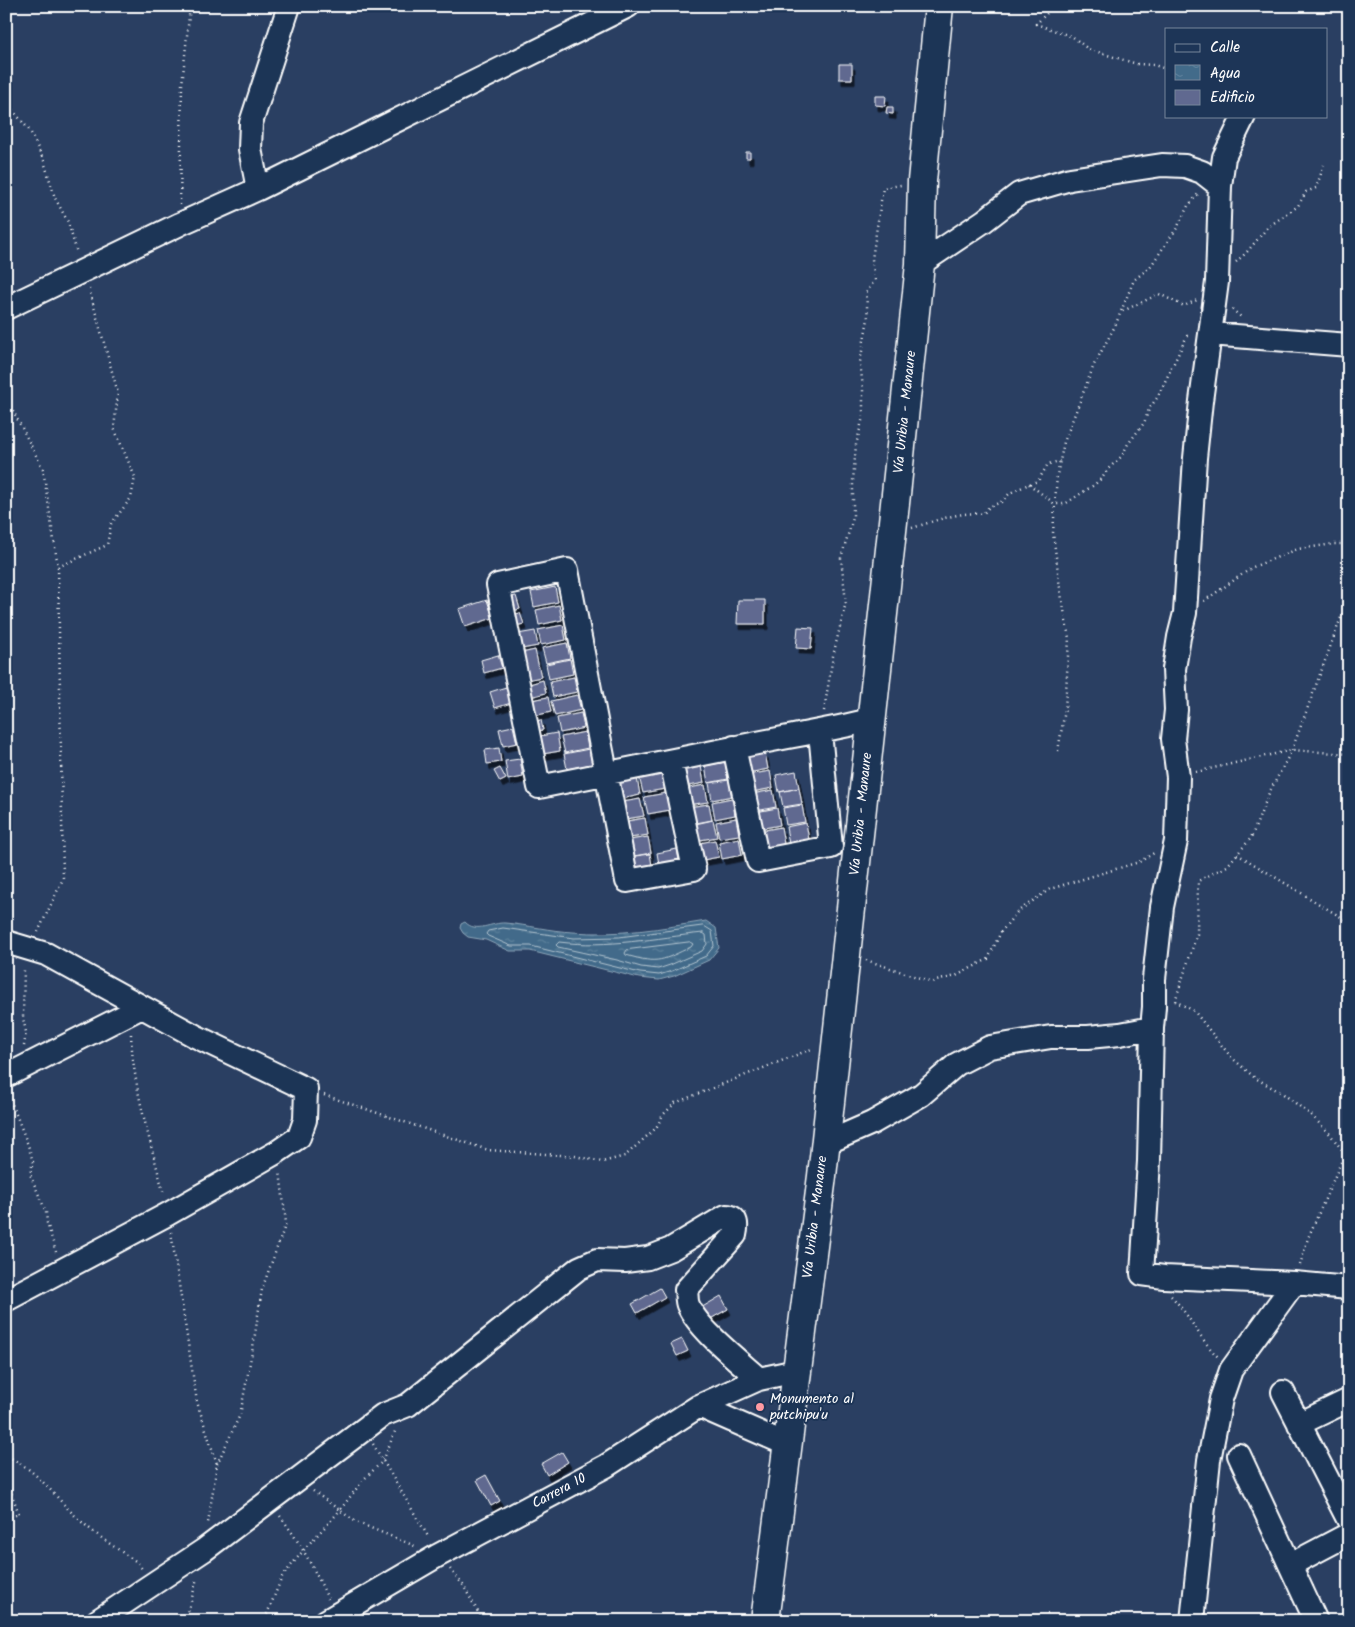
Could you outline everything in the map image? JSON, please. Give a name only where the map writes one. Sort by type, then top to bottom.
[{"type":"main road","name":"Vía Uribia - Manaure","points":[[765,1621],[786,1444],[822,1176],[835,1040],[920,264],[922,181],[939,6]]},
{"type":"street","points":[[258,189],[250,149],[251,124],[289,6]]},
{"type":"street","points":[[6,308],[180,224],[258,189],[590,15],[628,6]]},
{"type":"street","points":[[1243,118],[1224,157],[1220,186],[1217,282],[1195,458],[1185,613],[1174,669],[1176,710],[1173,738],[1178,777],[1176,841],[1162,907],[1154,979],[1149,1161],[1142,1274],[1349,1288]]},
{"type":"street","points":[[920,264],[984,221],[1018,194],[1070,178],[1162,165],[1185,166],[1202,172],[1220,186]]},
{"type":"street","points":[[1210,334],[1349,345]]},
{"type":"street","points":[[671,761],[694,869],[627,880],[607,773],[567,570],[498,585],[539,787],[607,773],[671,761],[734,747],[820,732],[871,720]]},
{"type":"street","points":[[734,747],[758,861],[831,847],[820,732]]},
{"type":"street","points":[[6,942],[46,954],[136,1010],[306,1089],[305,1120],[300,1137],[168,1214],[6,1300]]},
{"type":"street","points":[[13,1072],[136,1010]]},
{"type":"street","points":[[824,1144],[872,1123],[921,1095],[957,1064],[990,1048],[1051,1037],[1088,1037],[1152,1028]]},
{"type":"street","points":[[97,1621],[204,1550],[383,1416],[408,1405],[579,1268],[597,1260],[625,1261],[648,1258],[671,1249],[726,1216],[732,1216],[737,1224],[735,1235],[686,1290],[687,1302],[692,1312],[716,1340],[759,1379]]},
{"type":"street","points":[[1192,1621],[1209,1460],[1221,1399],[1231,1370],[1294,1283]]},
{"type":"street","name":"Carrera 10","points":[[330,1618],[437,1556],[606,1466],[699,1406],[759,1379],[796,1371]]},
{"type":"street","points":[[1283,1392],[1349,1521]]},
{"type":"street","points":[[1299,1424],[1349,1400]]},
{"type":"street","points":[[699,1406],[786,1444]]},
{"type":"street","points":[[1239,1455],[1316,1621]]},
{"type":"street","points":[[1290,1565],[1349,1534]]},
{"type":"path","points":[[180,224],[182,85],[190,6]]},
{"type":"path","points":[[1054,6],[1036,24],[1073,37],[1088,49],[1137,64],[1154,65],[1165,70]]},
{"type":"path","points":[[6,102],[30,131],[44,162],[55,198],[68,222],[82,271],[94,302],[118,393],[114,428],[135,477],[131,498],[111,524],[107,545],[58,567]]},
{"type":"path","points":[[1234,263],[1246,253],[1268,227],[1298,206],[1306,192],[1316,188],[1324,165]]},
{"type":"path","points":[[820,732],[833,656],[846,602],[841,558],[853,518],[853,480],[856,445],[863,417],[863,388],[860,362],[868,319],[866,293],[875,280],[872,259],[882,188],[922,181]]},
{"type":"path","points":[[1058,751],[1064,710],[1069,638],[1053,533],[1057,475],[1064,442],[1094,365],[1115,326],[1134,280],[1150,266],[1177,228],[1188,206],[1200,192],[1220,186]]},
{"type":"path","points":[[1121,311],[1158,294],[1184,306],[1198,299],[1198,305]]},
{"type":"path","points":[[1028,484],[1055,504],[1065,504],[1094,485],[1103,477],[1108,468],[1122,456],[1128,444],[1144,423],[1149,409],[1157,398],[1187,336],[1210,334]]},
{"type":"path","points":[[6,397],[43,469],[58,567],[63,879],[26,956],[23,977],[23,1018],[26,1032],[23,1049],[27,1057],[13,1072]]},
{"type":"path","points":[[891,535],[952,516],[972,513],[983,514],[989,507],[1001,502],[1010,493],[1038,481],[1048,464],[1060,461]]},
{"type":"path","points":[[1185,613],[1254,567],[1298,549],[1349,544]]},
{"type":"path","points":[[1175,1002],[1196,934],[1198,881],[1227,866],[1251,838],[1269,793],[1292,750],[1349,596]]},
{"type":"path","points":[[1178,777],[1209,768],[1292,750],[1349,754]]},
{"type":"path","points":[[846,952],[932,982],[956,976],[988,959],[1001,932],[1017,912],[1050,889],[1139,862],[1176,841]]},
{"type":"path","points":[[1237,854],[1349,922]]},
{"type":"path","points":[[1154,979],[1175,1002],[1194,1011],[1231,1057],[1255,1078],[1282,1092],[1311,1115],[1330,1134],[1345,1154],[1349,1156]]},
{"type":"path","points":[[136,1010],[132,1051],[143,1111],[168,1214],[196,1402],[217,1464]]},
{"type":"path","points":[[306,1089],[488,1150],[575,1156],[602,1162],[625,1156],[656,1128],[663,1115],[675,1103],[835,1040]]},
{"type":"path","points":[[6,1097],[12,1104],[28,1145],[33,1162],[30,1174],[46,1212],[47,1223],[62,1270]]},
{"type":"path","points":[[1294,1283],[1308,1238],[1349,1144]]},
{"type":"path","points":[[186,1621],[204,1550],[217,1464],[240,1415],[262,1289],[286,1223],[277,1152]]},
{"type":"path","points":[[1168,1293],[1179,1304],[1207,1346],[1231,1370]]},
{"type":"path","points":[[265,1619],[282,1577],[340,1511],[364,1479],[383,1460],[408,1405]]},
{"type":"path","points":[[365,1429],[429,1537],[437,1556]]},
{"type":"path","points":[[6,1451],[8,1457],[6,1465]]},
{"type":"path","points":[[8,1457],[21,1462],[85,1525],[137,1562],[153,1584]]},
{"type":"path","points":[[6,1469],[11,1492],[19,1514],[6,1518]]},
{"type":"path","points":[[297,1480],[356,1522],[437,1556],[463,1585],[483,1621]]},
{"type":"path","points":[[268,1502],[296,1536],[314,1568],[330,1618]]},
{"type":"water","points":[[706,921],[716,928],[719,948],[709,960],[674,976],[659,980],[639,978],[530,951],[510,951],[486,940],[468,937],[460,928],[461,924],[465,922],[474,927],[505,923],[564,931],[606,933],[640,931]]},
{"type":"building","points":[[839,64],[852,64],[852,79],[839,79]]},
{"type":"building","points":[[875,96],[886,96],[885,106],[875,105]]},
{"type":"building","points":[[887,107],[893,107],[893,114],[886,113]]},
{"type":"building","points":[[746,152],[750,152],[750,158],[746,158]]},
{"type":"building","points":[[555,587],[558,602],[534,607],[531,592]]},
{"type":"building","points":[[516,596],[520,609],[509,612],[506,598]]},
{"type":"building","points":[[487,600],[493,618],[465,627],[459,609]]},
{"type":"building","points":[[738,600],[765,600],[765,624],[737,624]]},
{"type":"building","points":[[559,605],[562,620],[539,625],[536,610]]},
{"type":"building","points":[[520,613],[524,624],[511,627],[509,616]]},
{"type":"building","points":[[563,625],[566,640],[541,645],[538,630]]},
{"type":"building","points":[[798,627],[813,628],[811,649],[796,648]]},
{"type":"building","points":[[535,631],[538,646],[516,650],[512,635]]},
{"type":"building","points":[[567,643],[570,658],[546,663],[542,648]]},
{"type":"building","points":[[535,650],[541,677],[522,681],[517,654]]},
{"type":"building","points":[[498,655],[502,668],[484,673],[481,660]]},
{"type":"building","points":[[570,659],[573,674],[549,679],[546,664]]},
{"type":"building","points":[[574,677],[577,692],[553,697],[550,682]]},
{"type":"building","points":[[543,680],[546,693],[526,698],[523,686]]},
{"type":"building","points":[[506,687],[511,703],[495,708],[490,692]]},
{"type":"building","points":[[577,695],[581,710],[555,716],[551,701]]},
{"type":"building","points":[[548,697],[551,712],[529,717],[526,701]]},
{"type":"building","points":[[581,713],[584,728],[560,733],[557,718]]},
{"type":"building","points":[[541,720],[543,730],[533,732],[531,722]]},
{"type":"building","points":[[513,726],[517,743],[503,746],[499,729]]},
{"type":"building","points":[[585,732],[588,748],[565,753],[561,737]]},
{"type":"building","points":[[557,733],[560,751],[537,755],[534,737]]},
{"type":"building","points":[[499,748],[501,762],[487,764],[485,750]]},
{"type":"building","points":[[737,748],[765,753],[768,769],[748,773]]},
{"type":"building","points":[[589,749],[592,764],[567,769],[564,754]]},
{"type":"building","points":[[520,759],[523,777],[508,780],[505,761]]},
{"type":"building","points":[[725,762],[728,779],[708,783],[705,766]]},
{"type":"building","points":[[701,766],[704,783],[684,787],[680,770]]},
{"type":"building","points":[[500,768],[506,779],[500,782],[494,771]]},
{"type":"building","points":[[770,771],[773,788],[752,792],[748,775]]},
{"type":"building","points":[[796,771],[799,788],[779,792],[776,775]]},
{"type":"building","points":[[662,772],[665,789],[643,793],[639,776]]},
{"type":"building","points":[[637,778],[640,795],[617,800],[613,783]]},
{"type":"building","points":[[729,780],[732,796],[712,800],[709,783]]},
{"type":"building","points":[[705,785],[708,802],[687,805],[684,789]]},
{"type":"building","points":[[799,788],[802,804],[783,807],[780,792]]},
{"type":"building","points":[[773,790],[776,807],[756,811],[752,794]]},
{"type":"building","points":[[666,793],[670,810],[648,814],[644,797]]},
{"type":"building","points":[[732,798],[735,815],[715,819],[712,802]]},
{"type":"building","points":[[640,799],[644,816],[620,820],[617,803]]},
{"type":"building","points":[[709,804],[712,820],[691,824],[688,807]]},
{"type":"building","points":[[802,805],[805,822],[786,825],[783,808]]},
{"type":"building","points":[[777,808],[780,825],[759,829],[756,812]]},
{"type":"building","points":[[645,818],[648,835],[624,839],[621,822]]},
{"type":"building","points":[[736,818],[739,835],[719,838],[716,822]]},
{"type":"building","points":[[713,820],[717,837],[695,841],[691,825]]},
{"type":"building","points":[[806,823],[809,840],[789,844],[786,827]]},
{"type":"building","points":[[781,827],[784,844],[764,850],[760,831]]},
{"type":"building","points":[[648,837],[651,853],[628,857],[624,841]]},
{"type":"building","points":[[739,838],[742,855],[722,859],[719,842]]},
{"type":"building","points":[[715,840],[719,857],[698,861],[695,844]]},
{"type":"building","points":[[677,849],[680,866],[660,870],[657,853]]},
{"type":"building","points":[[650,854],[653,871],[631,875],[628,857]]},
{"type":"building","points":[[660,1288],[665,1297],[637,1313],[632,1304]]},
{"type":"building","points":[[721,1296],[728,1309],[705,1322],[699,1309]]},
{"type":"building","points":[[682,1339],[688,1351],[677,1356],[671,1344]]},
{"type":"building","points":[[562,1452],[568,1462],[547,1475],[541,1464]]},
{"type":"building","points":[[486,1475],[500,1501],[491,1506],[477,1480]]},
{"type":"place","name":"Monumento al putchipu'u","points":[[760,1407]]}]
